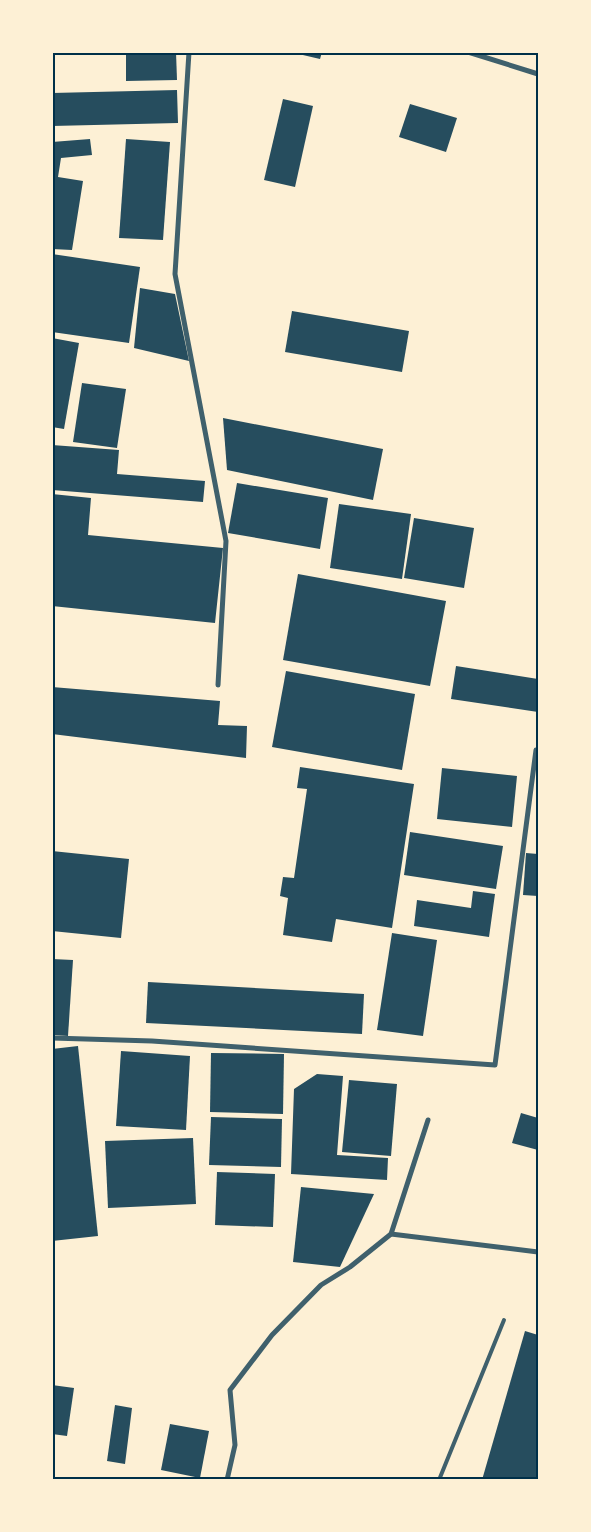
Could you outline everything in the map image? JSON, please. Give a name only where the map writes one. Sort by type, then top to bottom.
[{"type":"street","points":[[189,52],[175,274],[226,541],[218,685]]},
{"type":"street","points":[[468,52],[538,74]]},
{"type":"street","points":[[52,1038],[152,1040],[496,1065],[536,750]]},
{"type":"street","points":[[227,1480],[235,1445],[230,1390],[272,1335],[321,1285],[350,1268],[391,1234],[428,1120]]},
{"type":"street","points":[[391,1234],[538,1252]]},
{"type":"lane","points":[[439,1480],[504,1320]]},
{"type":"building","points":[[126,52],[176,52],[177,80],[126,81]]},
{"type":"building","points":[[290,52],[322,52],[320,59]]},
{"type":"building","points":[[177,90],[178,123],[52,126],[52,93]]},
{"type":"building","points":[[283,99],[313,106],[295,187],[264,180]]},
{"type":"building","points":[[410,104],[457,118],[446,152],[399,137]]},
{"type":"building","points":[[90,139],[92,155],[61,158],[58,177],[83,181],[72,250],[52,249],[52,142]]},
{"type":"building","points":[[126,139],[170,142],[163,240],[119,238]]},
{"type":"building","points":[[52,254],[140,267],[129,343],[52,332]]},
{"type":"building","points":[[140,288],[175,294],[189,361],[134,348]]},
{"type":"building","points":[[292,311],[409,331],[402,372],[285,352]]},
{"type":"building","points":[[52,338],[79,343],[64,429],[52,427]]},
{"type":"building","points":[[82,383],[126,389],[117,448],[73,442]]},
{"type":"building","points":[[223,418],[383,449],[373,500],[227,470]]},
{"type":"building","points":[[52,445],[119,450],[117,474],[205,481],[203,502],[52,490]]},
{"type":"building","points":[[237,483],[328,498],[320,549],[228,533]]},
{"type":"building","points":[[52,494],[91,498],[88,535],[223,548],[215,623],[52,606]]},
{"type":"building","points":[[339,504],[411,514],[402,579],[330,568]]},
{"type":"building","points":[[414,518],[474,528],[464,588],[404,578]]},
{"type":"building","points":[[298,574],[446,601],[430,686],[283,660]]},
{"type":"building","points":[[456,666],[538,679],[538,712],[451,699]]},
{"type":"building","points":[[286,671],[415,694],[402,770],[272,747]]},
{"type":"building","points":[[52,687],[220,701],[218,725],[247,726],[246,758],[52,734]]},
{"type":"building","points":[[300,767],[414,784],[392,928],[336,919],[332,942],[283,935],[288,898],[280,896],[283,877],[294,878],[307,789],[297,788]]},
{"type":"building","points":[[442,768],[517,776],[512,827],[437,819]]},
{"type":"building","points":[[410,832],[503,846],[496,889],[404,875]]},
{"type":"building","points":[[52,851],[129,859],[121,938],[52,931]]},
{"type":"building","points":[[526,853],[538,854],[538,896],[523,895]]},
{"type":"building","points":[[473,891],[495,894],[489,937],[414,926],[417,900],[471,908]]},
{"type":"building","points":[[392,933],[437,940],[423,1036],[377,1030]]},
{"type":"building","points":[[52,959],[73,960],[68,1036],[52,1035]]},
{"type":"building","points":[[148,982],[364,994],[362,1034],[146,1023]]},
{"type":"building","points":[[78,1046],[98,1236],[52,1241],[52,1049]]},
{"type":"building","points":[[121,1051],[190,1056],[186,1130],[116,1126]]},
{"type":"building","points":[[211,1053],[284,1054],[283,1114],[210,1112]]},
{"type":"building","points":[[317,1074],[343,1076],[337,1155],[388,1158],[387,1180],[291,1174],[294,1089]]},
{"type":"building","points":[[349,1080],[397,1084],[391,1156],[342,1152]]},
{"type":"building","points":[[521,1113],[538,1118],[538,1150],[512,1143]]},
{"type":"building","points":[[211,1117],[282,1119],[281,1167],[209,1165]]},
{"type":"building","points":[[193,1138],[196,1204],[108,1208],[105,1141]]},
{"type":"building","points":[[217,1172],[275,1174],[273,1227],[215,1225]]},
{"type":"building","points":[[301,1187],[374,1194],[340,1267],[293,1262]]},
{"type":"building","points":[[525,1331],[538,1335],[538,1480],[482,1480]]},
{"type":"building","points":[[52,1385],[74,1388],[67,1436],[52,1434]]},
{"type":"building","points":[[115,1405],[132,1408],[125,1464],[107,1461]]},
{"type":"building","points":[[170,1424],[209,1431],[200,1478],[161,1470]]}]
